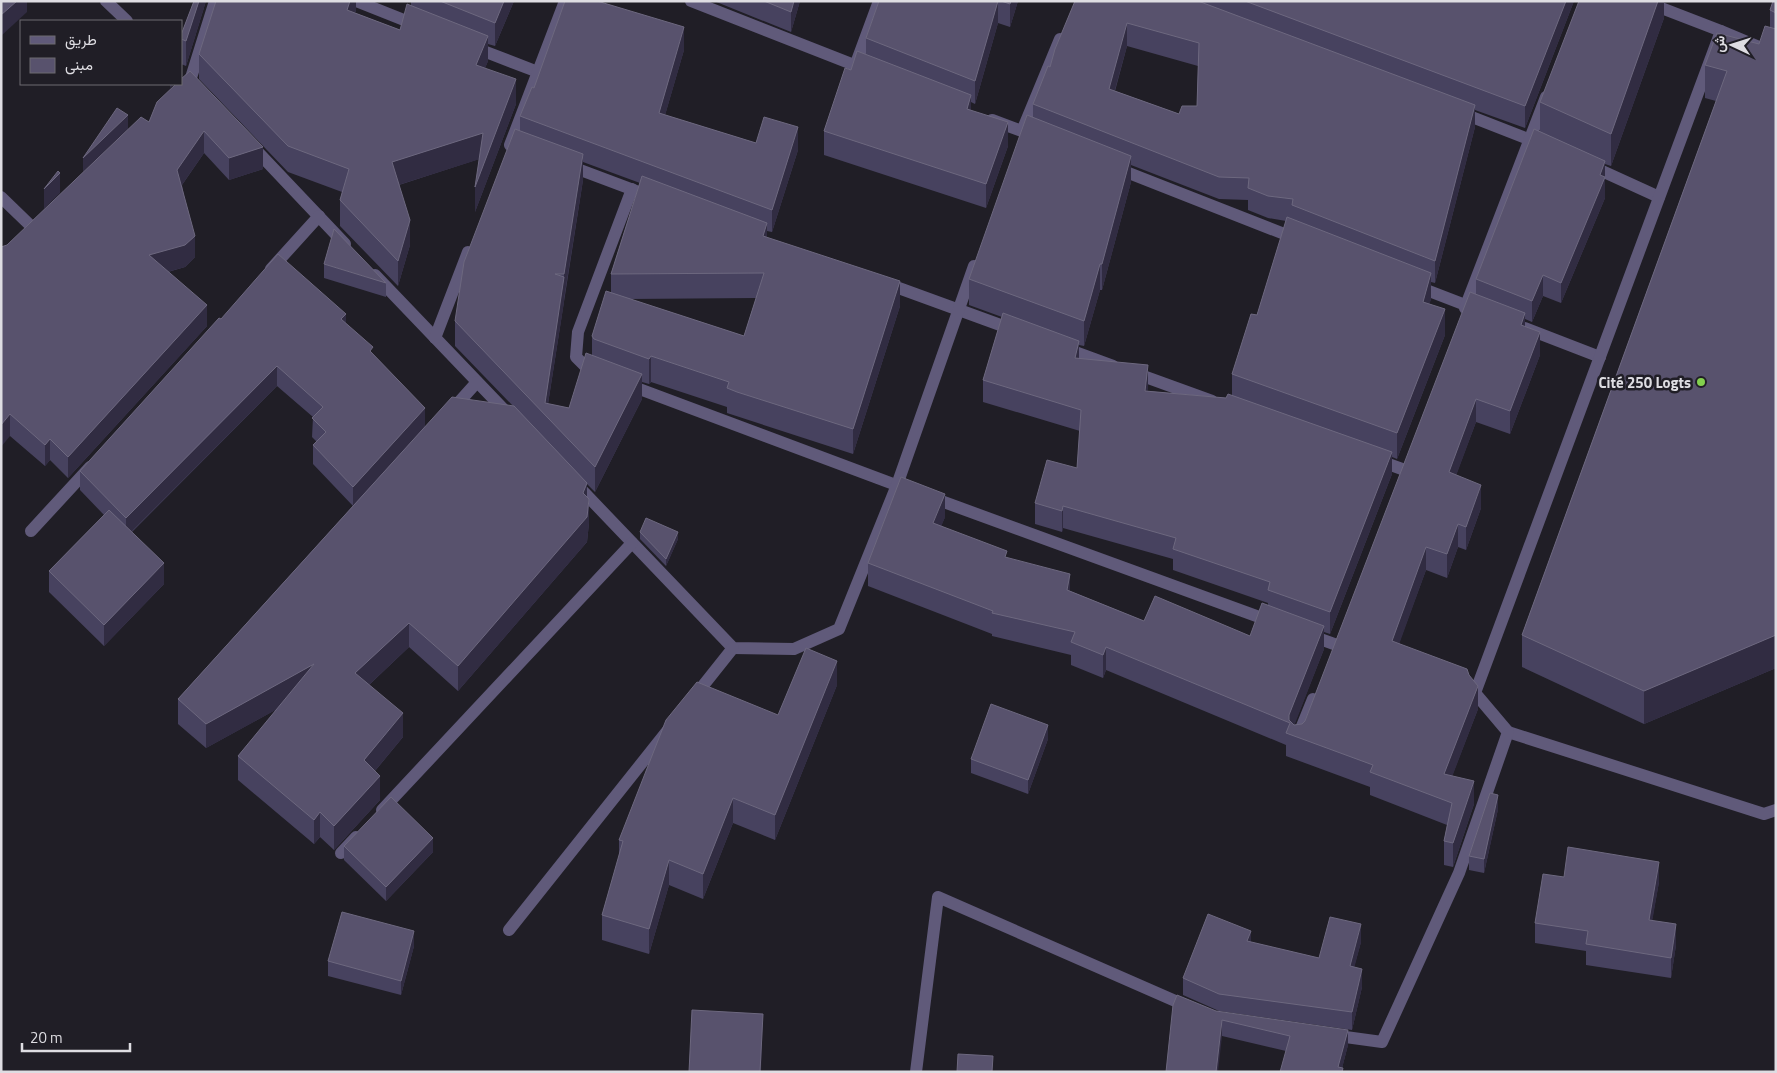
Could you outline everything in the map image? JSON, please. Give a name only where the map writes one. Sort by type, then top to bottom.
[{"type":"street","points":[[106,1],[127,20]]},
{"type":"street","points":[[176,95],[190,81],[215,1]]},
{"type":"street","points":[[356,1],[429,30]]},
{"type":"street","points":[[512,148],[565,1]]},
{"type":"street","points":[[691,1],[874,73]]},
{"type":"street","points":[[855,66],[879,1]]},
{"type":"street","points":[[1643,1],[1776,54]]},
{"type":"street","points":[[1020,136],[1065,27]]},
{"type":"street","points":[[1721,31],[1475,692],[1508,732],[1764,814],[1776,810]]},
{"type":"street","points":[[465,44],[538,72]]},
{"type":"street","points":[[1459,324],[1551,84]]},
{"type":"street","points":[[1447,108],[1547,147]]},
{"type":"street","points":[[985,117],[1020,136],[1040,138]]},
{"type":"street","points":[[244,138],[353,252]]},
{"type":"street","points":[[557,161],[650,196]]},
{"type":"street","points":[[1582,162],[1660,197]]},
{"type":"street","points":[[1105,164],[1309,244]]},
{"type":"street","points":[[632,189],[578,332],[576,357],[590,371],[1334,644]]},
{"type":"street","points":[[1,197],[35,229]]},
{"type":"street","points":[[265,275],[319,216]]},
{"type":"street","points":[[435,338],[474,236]]},
{"type":"street","points":[[565,473],[733,648],[794,649],[839,628],[897,485],[978,254]]},
{"type":"street","points":[[367,267],[518,424]]},
{"type":"street","points":[[874,279],[1023,333]]},
{"type":"street","points":[[1401,280],[1493,316]]},
{"type":"street","points":[[1511,323],[1600,358]]},
{"type":"street","points":[[1051,343],[1226,406]]},
{"type":"street","points":[[444,418],[478,382]]},
{"type":"street","points":[[1365,456],[1402,469]]},
{"type":"street","points":[[31,531],[98,458]]},
{"type":"street","points":[[341,853],[632,543]]},
{"type":"street","points":[[509,930],[733,648]]},
{"type":"street","points":[[1297,741],[1317,688]]},
{"type":"street","points":[[1314,1033],[1382,1042],[1459,874],[1508,732]]},
{"type":"street","points":[[916,1072],[938,897],[1199,1011]]},
{"type":"building","points":[[1,1],[17,1],[1,15]]},
{"type":"building","points":[[194,1],[199,1],[186,41],[182,39],[182,32]]},
{"type":"building","points":[[216,1],[350,1],[347,10],[400,30],[407,4],[488,36],[476,65],[516,79],[475,187],[483,133],[392,162],[410,220],[398,261],[340,200],[349,169],[288,146],[199,54]]},
{"type":"building","points":[[440,1],[504,1],[495,23]]},
{"type":"building","points":[[565,1],[597,1],[684,27],[659,113],[756,143],[764,117],[798,127],[772,210],[520,116],[532,87],[534,88]]},
{"type":"building","points":[[764,1],[794,1],[791,12]]},
{"type":"building","points":[[879,1],[998,1],[975,81],[866,38]]},
{"type":"building","points":[[1075,1],[1198,1],[1475,105],[1435,261],[1292,205],[1293,199],[1268,196],[1248,188],[1249,178],[1219,177],[1033,104],[1048,66],[1050,67],[1055,49]],"holes":[[[1127,23],[1199,43],[1197,106],[1182,106],[1179,114],[1109,89]]]},
{"type":"building","points":[[1245,1],[1566,1],[1525,106]]},
{"type":"building","points":[[1579,1],[1658,1],[1611,134],[1540,102]]},
{"type":"building","points":[[1773,1],[1776,1],[1776,13],[1770,10]]},
{"type":"building","name":"Cité 250 Logts","points":[[1765,26],[1776,29],[1776,635],[1644,691],[1522,635],[1727,71],[1705,65],[1717,33],[1759,44]]},
{"type":"building","points":[[857,51],[971,95],[967,109],[1008,122],[986,184],[824,131],[845,68],[851,70]]},
{"type":"building","points":[[190,71],[263,147],[229,158],[204,131],[177,170],[195,236],[185,245],[149,255],[207,305],[68,457],[50,439],[45,445],[10,414],[1,425],[1,247],[7,245],[141,117],[149,122],[157,102],[175,85],[182,85],[182,78]]},
{"type":"building","points":[[117,108],[128,115],[83,158]]},
{"type":"building","points":[[1027,115],[1131,156],[1102,264],[1100,264],[1084,321],[969,279]]},
{"type":"building","points":[[515,129],[583,154],[564,274],[555,274],[564,277],[545,403],[569,408],[586,353],[642,374],[595,467],[455,321],[464,262]]},
{"type":"building","points":[[1534,129],[1605,161],[1600,175],[1605,177],[1561,283],[1543,275],[1532,301],[1476,279]]},
{"type":"building","points":[[58,171],[60,173],[44,189]]},
{"type":"building","points":[[642,176],[767,223],[763,236],[900,281],[853,429],[737,392],[727,388],[729,382],[651,356],[649,359],[594,339],[592,336],[606,291],[744,336],[764,273],[611,274]]},
{"type":"building","points":[[1287,217],[1431,273],[1423,302],[1445,309],[1397,433],[1232,374],[1251,314],[1257,315]]},
{"type":"building","points":[[334,229],[386,283],[324,264]]},
{"type":"building","points":[[278,254],[346,314],[341,319],[373,347],[370,351],[425,408],[353,487],[313,445],[326,432],[312,418],[323,407],[277,366],[126,518],[80,471],[219,318],[221,319]]},
{"type":"building","points":[[1470,292],[1525,313],[1521,325],[1540,332],[1510,411],[1476,399],[1449,472],[1481,485],[1466,527],[1458,524],[1447,554],[1426,547],[1392,641],[1467,669],[1469,675],[1478,686],[1444,774],[1474,781],[1453,843],[1444,841],[1452,803],[1370,772],[1373,765],[1286,733],[1290,723],[1106,647],[1103,655],[1071,642],[1075,632],[992,613],[993,611],[868,563],[901,477],[945,494],[933,523],[1007,551],[1005,557],[1070,574],[1067,590],[1144,621],[1155,596],[1250,636],[1262,603],[1324,626],[1289,715],[1289,720],[1294,725],[1302,724],[1305,721]]},
{"type":"building","points":[[1003,313],[1079,341],[1075,358],[1148,365],[1145,391],[1226,398],[1228,394],[1392,452],[1330,612],[1268,590],[1270,582],[1173,549],[1176,538],[1063,506],[1062,511],[1035,503],[1047,460],[1077,468],[1081,410],[983,380]]},
{"type":"building","points":[[452,397],[514,406],[587,483],[583,493],[589,499],[587,517],[458,666],[409,623],[355,673],[403,713],[364,760],[380,776],[334,826],[320,812],[314,820],[238,756],[314,664],[206,724],[178,699]]},
{"type":"building","points":[[109,510],[164,563],[104,625],[49,571]]},
{"type":"building","points":[[646,518],[678,532],[666,559],[640,532]]},
{"type":"building","points":[[806,648],[837,661],[775,815],[733,798],[703,874],[669,860],[649,929],[602,915],[623,841],[619,840],[666,720],[697,682],[778,715]]},
{"type":"building","points":[[991,704],[1048,725],[1028,780],[971,759]]},
{"type":"building","points":[[1490,793],[1498,795],[1484,859],[1469,856]]},
{"type":"building","points":[[391,797],[433,838],[386,887],[344,846]]},
{"type":"building","points":[[1568,847],[1659,862],[1649,920],[1676,924],[1671,958],[1586,944],[1588,931],[1535,923],[1543,874],[1564,877]]},
{"type":"building","points":[[342,912],[414,931],[401,981],[328,961]]},
{"type":"building","points":[[1208,914],[1251,931],[1247,941],[1319,958],[1330,917],[1361,924],[1350,966],[1362,969],[1352,1012],[1219,994],[1183,978]]},
{"type":"building","points":[[1177,995],[1216,1011],[1348,1030],[1338,1067],[1343,1068],[1342,1072],[1280,1072],[1290,1036],[1222,1020],[1216,1072],[1166,1072],[1173,1005]]},
{"type":"building","points":[[692,1010],[763,1014],[760,1072],[689,1072]]},
{"type":"building","points":[[958,1054],[993,1056],[992,1072],[957,1072]]},
{"type":"place","name":"Cité 250 Logts","points":[[1701,382]]}]
